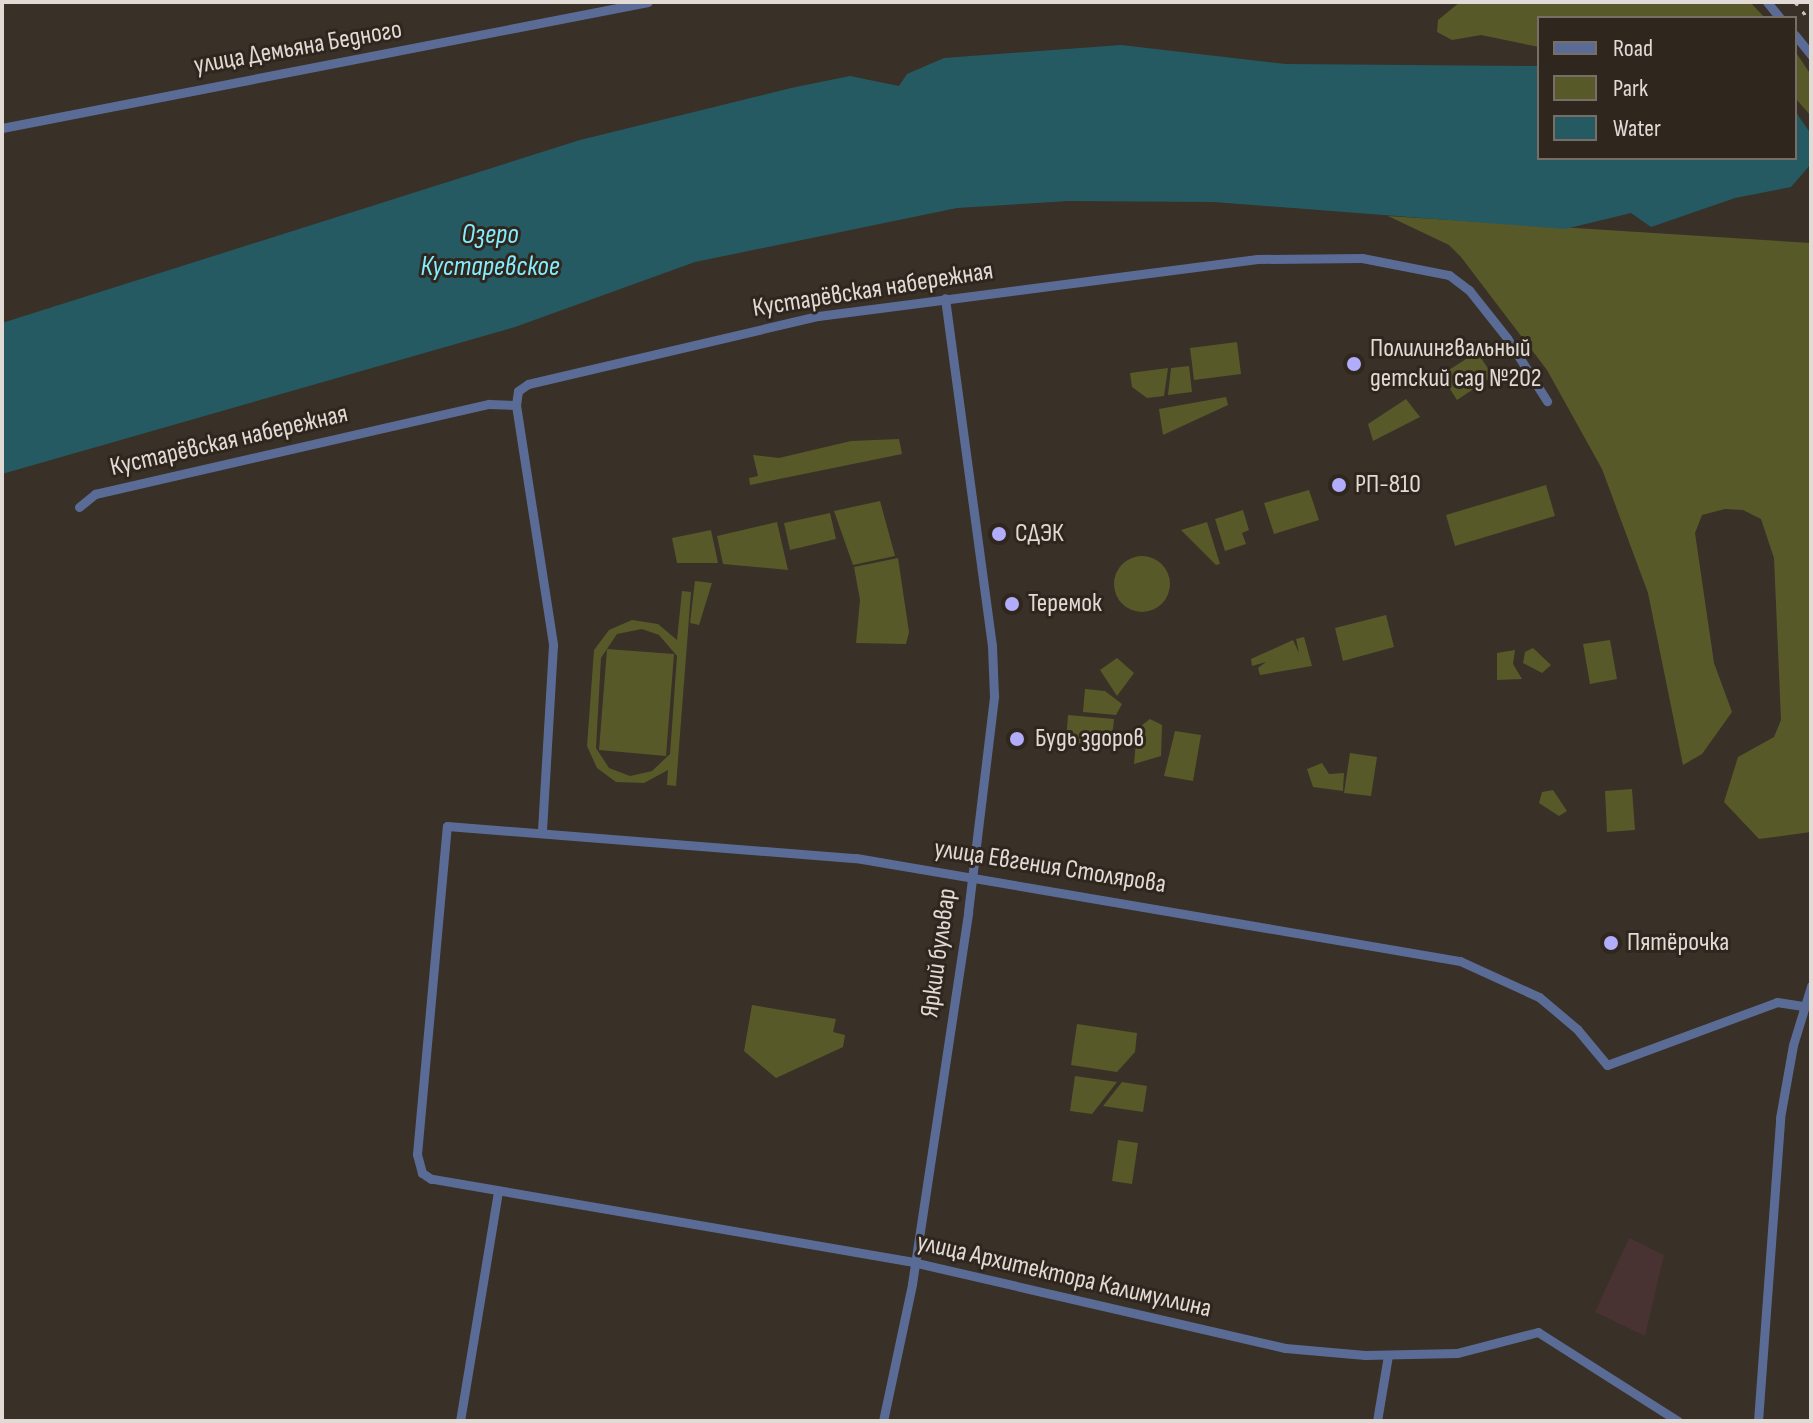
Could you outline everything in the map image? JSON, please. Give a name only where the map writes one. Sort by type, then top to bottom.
[{"type":"street","name":"улица Демьяна Бедного","points":[[2,128],[648,2]]},
{"type":"street","points":[[1797,38],[1811,55]]},
{"type":"street","name":"Кустарёвская набережная","points":[[79,507],[95,494],[489,404],[516,405],[518,391],[528,384],[818,316],[1257,259],[1362,258],[1427,267],[1454,278],[1474,295],[1547,401]]},
{"type":"street","name":"Яркий бульвар","points":[[883,1421],[915,1263],[972,877],[994,672],[945,298]]},
{"type":"street","points":[[516,405],[554,658],[542,831]]},
{"type":"street","name":"улица Евгения Столярова","points":[[420,1168],[447,826],[542,831],[853,858],[1460,961],[1539,997],[1577,1029],[1607,1065],[1777,1002],[1803,1006]]},
{"type":"street","points":[[1758,1421],[1780,1118],[1803,1006],[1811,986]]},
{"type":"street","name":"улица Архитектора Калимуллина","points":[[420,1168],[433,1180],[915,1263],[1252,1343],[1388,1355],[1457,1353],[1544,1333],[1678,1421]]},
{"type":"street","points":[[460,1421],[498,1191]]},
{"type":"street","points":[[1377,1421],[1388,1355]]},
{"type":"shaded area","points":[[1629,1238],[1664,1255],[1645,1336],[1595,1312]]},
{"type":"green space","points":[[1460,2],[1750,2],[1763,16],[1537,16],[1537,47],[1481,35],[1452,40],[1437,32],[1438,20]]},
{"type":"green space","points":[[1797,54],[1811,75],[1811,116],[1797,100]]},
{"type":"green space","points":[[1388,216],[1811,243],[1811,832],[1759,839],[1724,802],[1738,757],[1774,737],[1781,720],[1774,558],[1761,519],[1743,510],[1725,509],[1702,515],[1695,533],[1714,663],[1732,712],[1702,754],[1683,765],[1648,593],[1602,469],[1547,370],[1461,257],[1449,245]]},
{"type":"green space","points":[[1237,342],[1241,374],[1194,380],[1190,348]]},
{"type":"green space","points":[[1477,352],[1493,376],[1457,400],[1441,375]]},
{"type":"green space","points":[[1189,366],[1192,392],[1168,395],[1171,368]]},
{"type":"green space","points":[[1168,368],[1164,396],[1147,398],[1132,387],[1130,373]]},
{"type":"green space","points":[[1226,397],[1228,405],[1163,435],[1159,409]]},
{"type":"green space","points":[[1406,399],[1420,417],[1373,441],[1368,424]]},
{"type":"green space","points":[[899,439],[902,454],[750,485],[749,478],[758,476],[753,455],[779,458],[851,441]]},
{"type":"green space","points":[[1546,485],[1555,516],[1455,546],[1446,515]]},
{"type":"green space","points":[[1309,490],[1319,520],[1274,534],[1264,503]]},
{"type":"green space","points":[[880,501],[895,556],[853,565],[834,511]]},
{"type":"green space","points":[[1243,510],[1249,530],[1242,533],[1246,544],[1225,551],[1215,519]]},
{"type":"green space","points":[[830,513],[836,539],[790,550],[784,523]]},
{"type":"green space","points":[[777,522],[788,570],[723,564],[717,536]]},
{"type":"green space","points":[[1207,522],[1220,564],[1216,565],[1181,530]]},
{"type":"green space","points":[[711,530],[718,563],[677,563],[672,538]]},
{"type":"green space","points":[[1142,556],[1162,564],[1170,584],[1162,604],[1142,612],[1122,604],[1114,584],[1122,564]]},
{"type":"green space","points":[[898,558],[909,632],[906,644],[856,643],[860,600],[854,567]]},
{"type":"green space","points":[[695,581],[712,583],[699,625],[690,623]]},
{"type":"green space","points":[[682,591],[691,592],[676,786],[667,785],[668,770],[644,783],[616,782],[597,768],[587,746],[594,650],[609,630],[632,620],[658,624],[677,640]],"holes":[[[642,629],[659,635],[677,656],[670,754],[652,771],[630,776],[609,768],[596,748],[601,658],[617,634]]]},
{"type":"green space","points":[[1386,615],[1394,647],[1343,661],[1335,628]]},
{"type":"green space","points":[[1304,637],[1312,666],[1260,675],[1258,668],[1266,662],[1252,666],[1251,659],[1293,640],[1299,653],[1296,639]]},
{"type":"green space","points":[[1610,640],[1617,679],[1590,684],[1583,644]]},
{"type":"green space","points":[[1533,648],[1551,665],[1542,673],[1523,663],[1525,652]]},
{"type":"green space","points":[[607,649],[674,654],[666,756],[599,750]]},
{"type":"green space","points":[[1515,650],[1513,664],[1522,679],[1497,680],[1497,653]]},
{"type":"green space","points":[[1117,658],[1134,673],[1117,696],[1100,670]]},
{"type":"green space","points":[[1085,689],[1105,691],[1122,704],[1116,715],[1083,712]]},
{"type":"green space","points":[[1068,715],[1114,719],[1111,746],[1066,742]]},
{"type":"green space","points":[[1150,719],[1162,725],[1161,756],[1134,764],[1137,729]]},
{"type":"green space","points":[[1175,731],[1201,735],[1193,781],[1164,776]]},
{"type":"green space","points":[[1350,753],[1377,757],[1371,796],[1344,793]]},
{"type":"green space","points":[[1322,763],[1329,774],[1344,773],[1343,791],[1313,787],[1307,769]]},
{"type":"green space","points":[[1632,789],[1635,830],[1607,832],[1605,791]]},
{"type":"green space","points":[[1553,790],[1567,811],[1559,816],[1539,803],[1542,792]]},
{"type":"green space","points":[[752,1005],[836,1019],[833,1032],[845,1035],[843,1047],[776,1078],[744,1051]]},
{"type":"green space","points":[[1077,1024],[1137,1033],[1135,1052],[1117,1072],[1071,1065]]},
{"type":"green space","points":[[1075,1076],[1117,1082],[1092,1114],[1070,1111]]},
{"type":"green space","points":[[1122,1082],[1147,1086],[1143,1112],[1103,1106]]},
{"type":"green space","points":[[1118,1140],[1138,1143],[1132,1184],[1112,1181]]},
{"type":"water","name":"Озеро Кустаревское","points":[[1121,45],[1286,64],[1537,66],[1537,160],[1797,160],[1797,114],[1811,134],[1811,164],[1791,187],[1735,198],[1651,227],[1631,213],[1565,229],[1214,202],[1068,201],[957,208],[695,262],[515,327],[2,474],[2,323],[580,140],[850,76],[899,86],[907,74],[944,58]]},
{"type":"railway","points":[[1795,2],[1811,22]]},
{"type":"place","name":"Полилингвальный детский сад №202","points":[[1354,364]]},
{"type":"place","name":"РП-810","points":[[1339,485]]},
{"type":"place","name":"СДЭК","points":[[999,534]]},
{"type":"place","name":"Теремок","points":[[1012,604]]},
{"type":"place","name":"Будь здоров","points":[[1017,739]]},
{"type":"place","name":"Пятёрочка","points":[[1611,943]]}]
